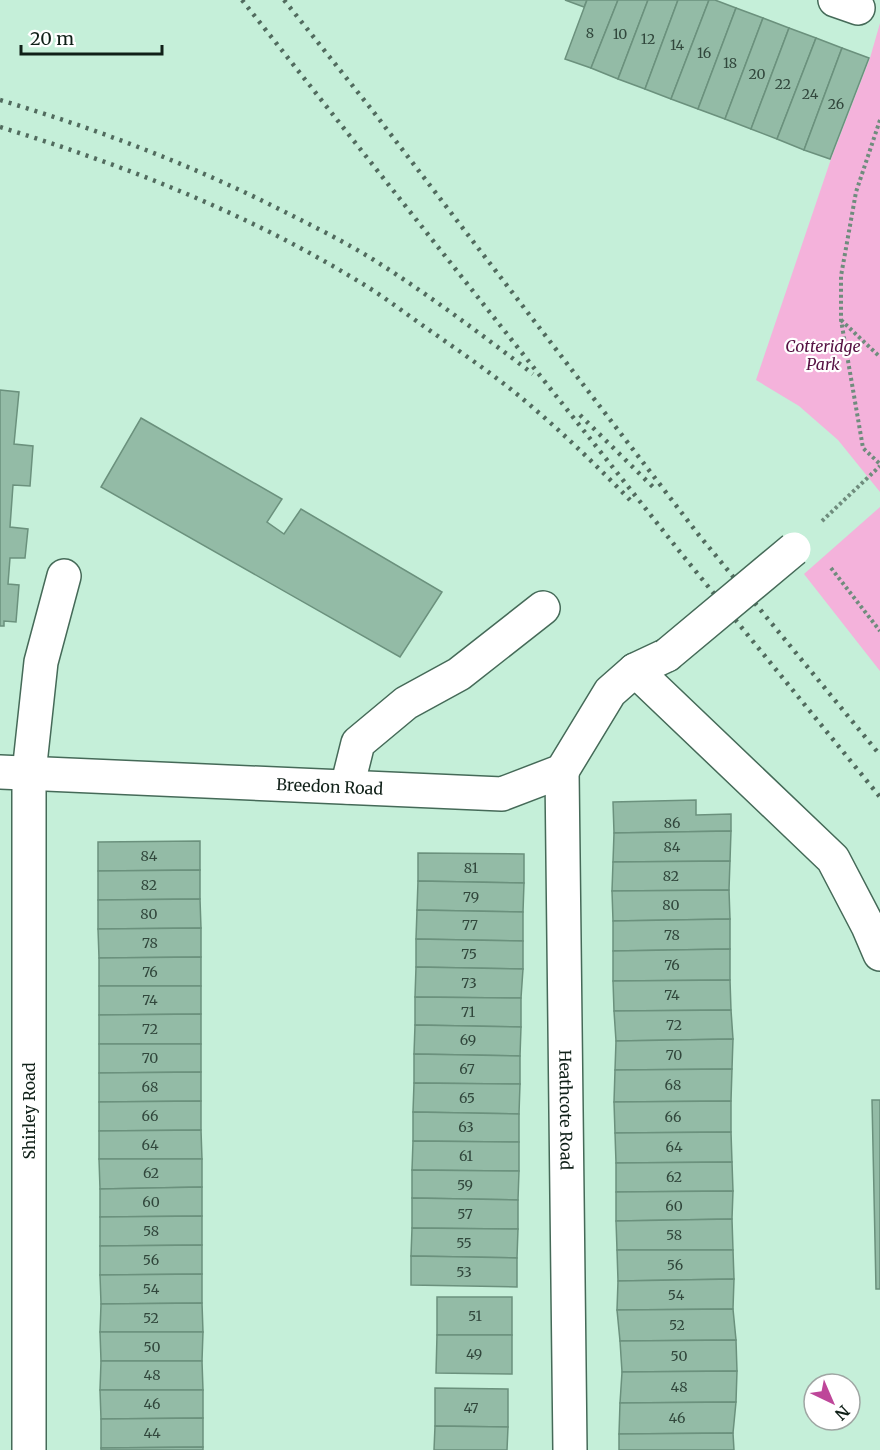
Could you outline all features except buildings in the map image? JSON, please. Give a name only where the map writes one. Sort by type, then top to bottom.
[{"type":"street","points":[[562,771],[610,692],[634,670],[667,655],[801,543]]},
{"type":"street","name":"Shirley Road","points":[[29,1450],[14,772],[64,576]]},
{"type":"street","points":[[347,787],[358,743],[406,703],[459,674],[543,608]]},
{"type":"street","points":[[634,670],[833,859],[880,954]]},
{"type":"street","name":"Breedon Road","points":[[14,772],[502,794],[562,771]]},
{"type":"street","name":"Heathcote Road","points":[[562,771],[570,1450]]},
{"type":"path","points":[[880,120],[856,192],[841,276],[841,320],[863,448],[880,465],[801,543],[880,631]]},
{"type":"path","points":[[841,320],[880,357]]},
{"type":"green space","name":"Cotteridge Park","points":[[880,23],[880,492],[838,440],[799,406],[756,380],[831,159],[870,58]]},
{"type":"green space","points":[[880,507],[880,671],[804,574]]},
{"type":"railway","points":[[242,0],[680,552],[880,797]]},
{"type":"railway","points":[[284,0],[372,110],[698,534],[880,755]]},
{"type":"railway","points":[[0,100],[72,123],[179,163],[317,228],[363,253],[415,287],[533,374]]},
{"type":"railway","points":[[0,127],[138,174],[229,212],[316,256],[390,302],[512,390],[565,436],[630,500]]},
{"type":"railway","points":[[580,415],[653,487]]}]
